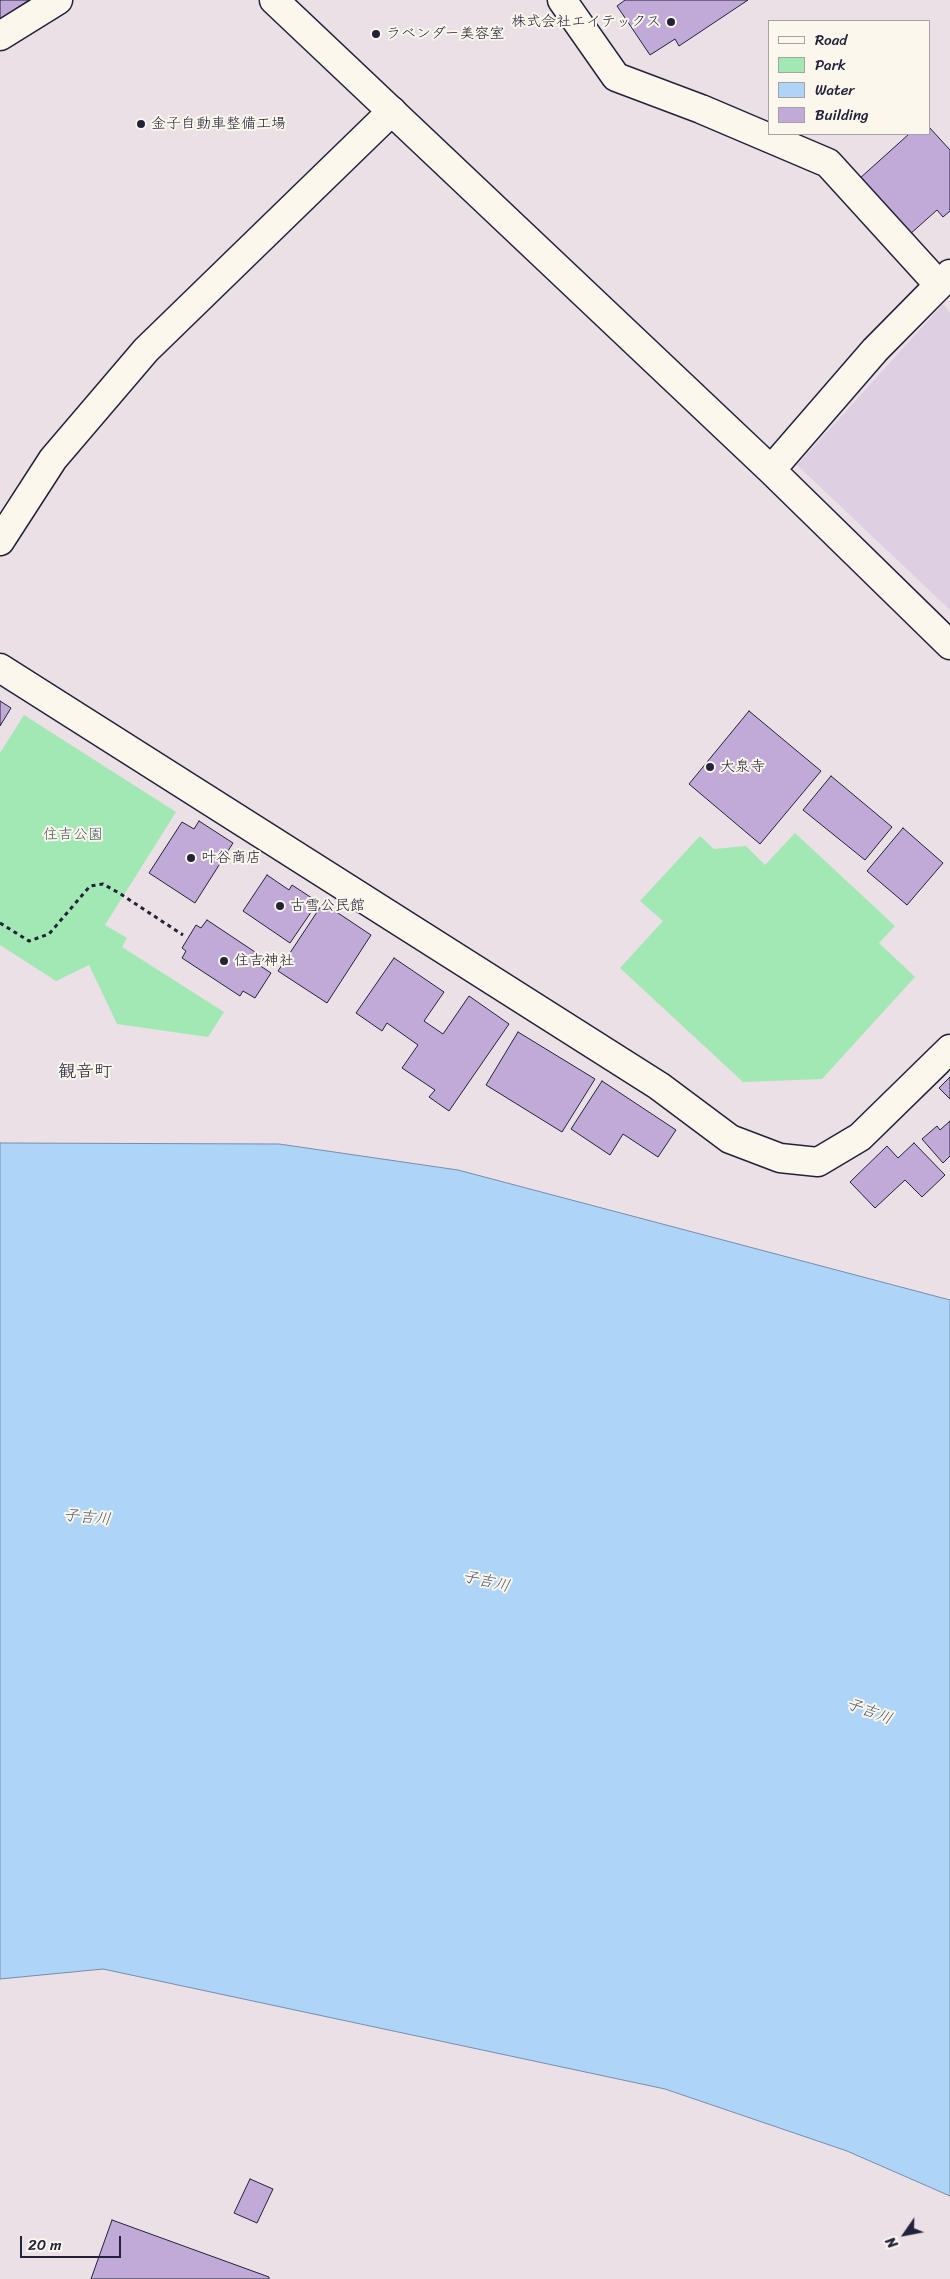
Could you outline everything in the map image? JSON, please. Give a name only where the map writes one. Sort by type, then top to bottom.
[{"type":"street","points":[[0,36],[58,0]]},
{"type":"street","points":[[274,0],[771,470],[950,645]]},
{"type":"street","points":[[565,1],[616,77],[700,109],[828,163],[945,280],[875,350],[771,470]]},
{"type":"street","points":[[0,541],[53,459],[146,350],[392,111]]},
{"type":"street","points":[[0,668],[659,1086],[730,1139],[780,1158],[818,1162],[860,1138],[950,1049]]},
{"type":"path","points":[[0,923],[29,941],[49,934],[90,886],[103,884],[120,893],[183,935]]},
{"type":"shaded area","points":[[943,304],[950,313],[950,610],[797,465]]},
{"type":"green space","name":"住吉公園","points":[[24,715],[176,812],[105,925],[127,938],[122,947],[224,1012],[208,1037],[117,1024],[89,965],[56,981],[0,945],[0,753]]},
{"type":"green space","points":[[795,833],[895,926],[879,943],[915,977],[822,1079],[743,1082],[620,968],[663,921],[640,901],[700,836],[714,849],[746,846],[765,865]]},
{"type":"water","name":"子吉川","points":[[0,1143],[279,1144],[458,1170],[950,1300],[950,2196],[847,2151],[665,2089],[103,1969],[0,1979]]},
{"type":"building","points":[[0,0],[29,0],[0,19]]},
{"type":"building","name":"株式会社エイテックス","points":[[625,0],[748,0],[679,46],[675,39],[650,55],[617,6]]},
{"type":"building","points":[[930,128],[950,150],[950,211],[943,217],[937,210],[909,235],[859,179],[908,135],[930,135]]},
{"type":"building","points":[[0,701],[11,708],[0,726]]},
{"type":"building","points":[[749,711],[821,771],[760,844],[689,784]]},
{"type":"building","points":[[831,776],[892,827],[865,860],[803,810]]},
{"type":"building","name":"叶谷商店","points":[[199,821],[233,843],[195,903],[149,873],[182,822],[194,829]]},
{"type":"building","points":[[903,828],[943,863],[907,905],[867,871]]},
{"type":"building","name":"古雪公民館","points":[[267,875],[289,890],[292,885],[318,902],[290,943],[243,911]]},
{"type":"building","points":[[323,903],[371,935],[327,1003],[278,971]]},
{"type":"building","name":"住吉神社","points":[[207,920],[264,958],[259,965],[271,973],[255,998],[243,991],[240,996],[182,958],[186,951],[182,948],[196,925],[201,928]]},
{"type":"building","points":[[394,958],[444,992],[424,1021],[443,1034],[469,996],[509,1024],[449,1111],[429,1097],[435,1090],[402,1068],[418,1045],[387,1023],[382,1031],[356,1013]]},
{"type":"building","points":[[518,1032],[595,1079],[562,1132],[486,1085]]},
{"type":"building","points":[[950,1077],[950,1099],[939,1088]]},
{"type":"building","points":[[602,1081],[676,1130],[658,1157],[623,1134],[610,1155],[571,1129]]},
{"type":"building","points":[[950,1121],[950,1156],[943,1163],[922,1139],[937,1126],[940,1130]]},
{"type":"building","points":[[914,1143],[945,1175],[922,1197],[905,1180],[875,1208],[850,1182],[887,1146],[898,1158]]},
{"type":"building","points":[[250,2179],[273,2189],[257,2223],[234,2213]]},
{"type":"building","points":[[112,2220],[269,2277],[269,2279],[91,2279]]},
{"type":"place","name":"株式会社エイテックス","points":[[671,22]]},
{"type":"place","name":"ラベンダー美容室","points":[[376,34]]},
{"type":"place","name":"金子自動車整備工場","points":[[141,124]]},
{"type":"place","name":"大泉寺","points":[[710,767]]},
{"type":"place","name":"叶谷商店","points":[[191,858]]},
{"type":"place","name":"古雪公民館","points":[[280,906]]},
{"type":"place","name":"住吉神社","points":[[224,961]]},
{"type":"district","name":"観音町","points":[[85,1072]]}]
